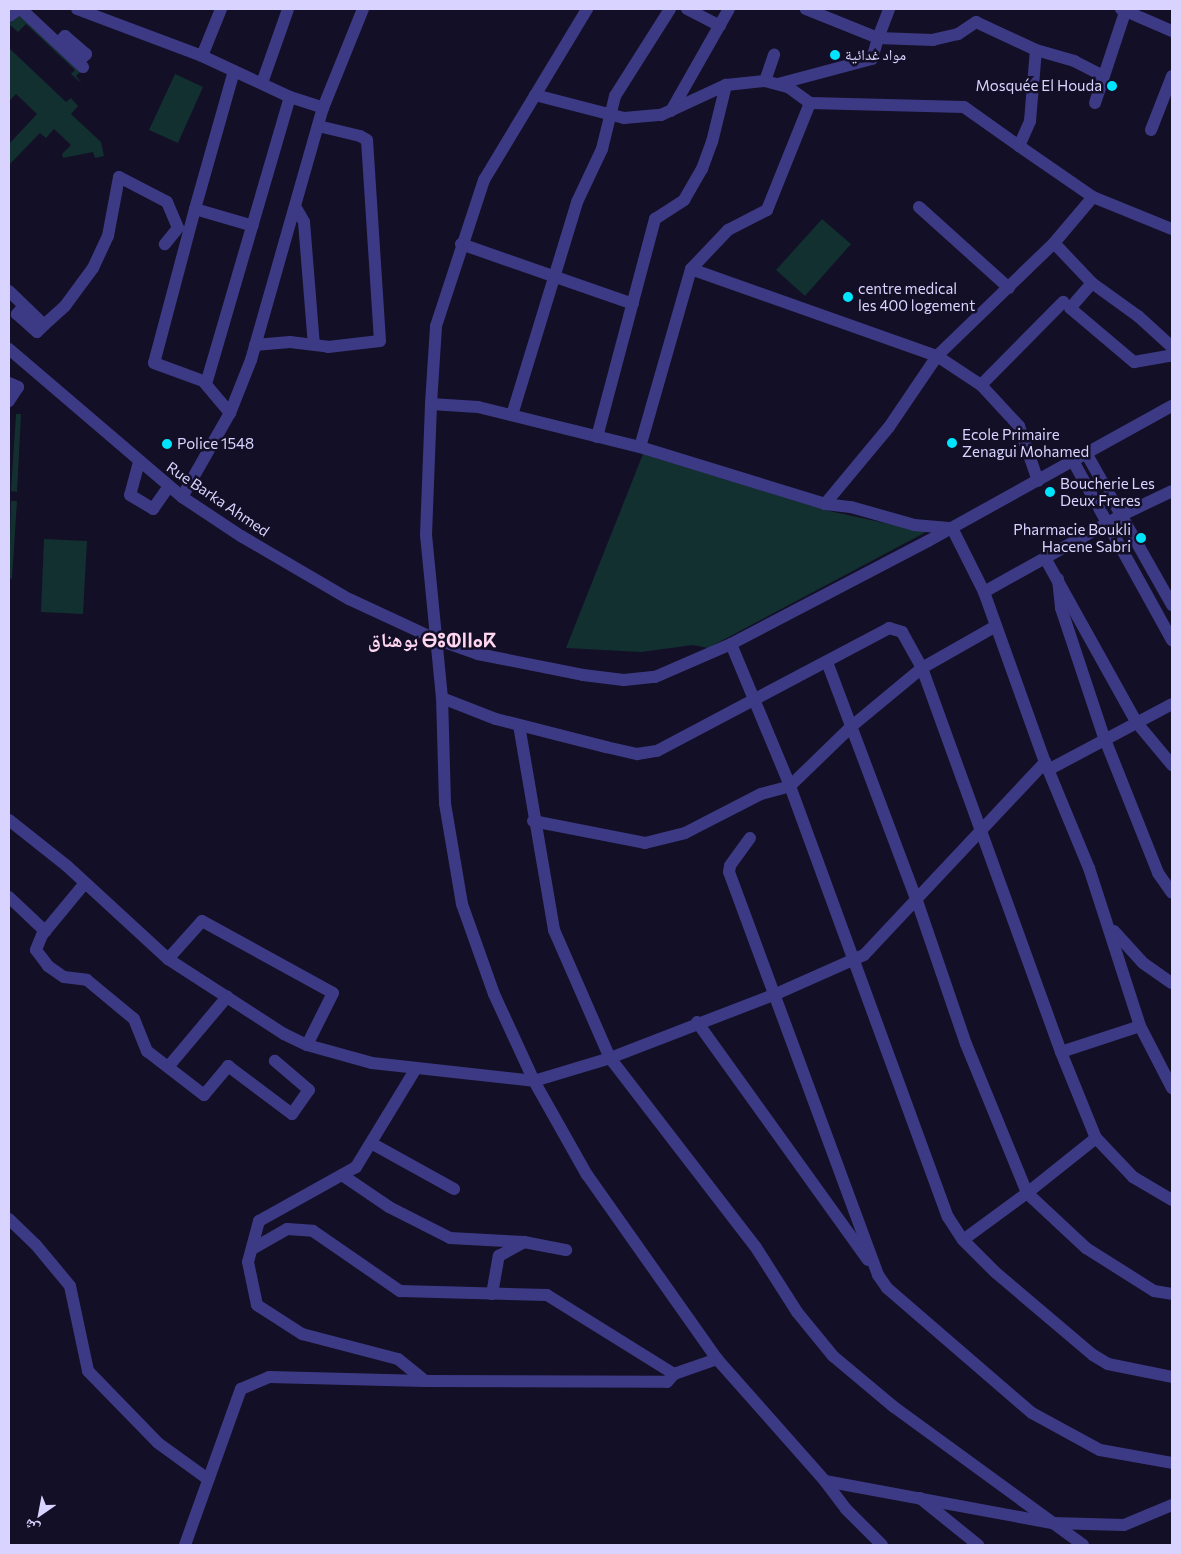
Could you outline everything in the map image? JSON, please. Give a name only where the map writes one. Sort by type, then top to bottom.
[{"type":"street","points":[[9,16],[20,9],[58,43],[65,36],[86,54],[80,64]]},
{"type":"street","points":[[77,9],[202,56],[290,97],[323,108]]},
{"type":"street","points":[[202,56],[221,9]]},
{"type":"street","points":[[262,83],[288,9]]},
{"type":"street","points":[[182,497],[230,413],[255,346],[296,208],[323,108],[363,9]]},
{"type":"street","points":[[587,9],[484,180],[461,244],[436,326],[426,535],[434,638],[442,698],[445,803],[462,904],[494,994],[534,1081],[587,1175],[717,1360],[825,1481],[846,1509],[882,1545]]},
{"type":"street","points":[[512,416],[577,202],[602,149],[613,114],[615,96],[670,9]]},
{"type":"street","points":[[687,9],[720,26]]},
{"type":"street","points":[[671,111],[729,9]]},
{"type":"street","points":[[806,9],[878,38],[934,40],[958,34],[976,22],[1036,50],[1074,61],[1103,76]]},
{"type":"street","points":[[778,84],[872,59],[889,9]]},
{"type":"street","points":[[1095,103],[1124,9],[1172,31]]},
{"type":"street","points":[[1019,146],[1030,121],[1036,50]]},
{"type":"street","points":[[764,81],[774,55]]},
{"type":"street","points":[[230,413],[206,384],[154,363],[234,71]]},
{"type":"street","points":[[1152,130],[1166,108],[1172,76]]},
{"type":"street","points":[[535,95],[624,118],[662,115],[726,85],[764,81],[788,87],[810,103],[964,107],[1093,197],[1172,229]]},
{"type":"street","points":[[597,437],[655,219],[684,200],[702,169],[712,142],[726,85]]},
{"type":"street","points":[[206,384],[290,97]]},
{"type":"street","points":[[640,447],[691,269],[728,230],[768,210],[810,103]]},
{"type":"street","points":[[255,346],[290,342],[328,347],[378,343],[381,338],[367,140],[360,136],[318,126]]},
{"type":"street","points":[[9,291],[24,306],[17,314],[37,332],[65,306],[93,268],[108,236],[119,177],[167,202],[178,228],[165,244]]},
{"type":"street","points":[[825,504],[889,427],[937,356],[1054,243],[1093,197]]},
{"type":"street","points":[[919,207],[1009,288]]},
{"type":"street","points":[[296,208],[304,222],[314,345]]},
{"type":"street","points":[[195,209],[252,226]]},
{"type":"street","points":[[1054,243],[1092,283],[1138,316],[1172,347]]},
{"type":"street","points":[[461,244],[633,304]]},
{"type":"street","points":[[691,269],[937,356],[981,385],[1019,426],[1038,480]]},
{"type":"street","points":[[1092,283],[1070,308],[1134,362],[1172,355]]},
{"type":"street","points":[[981,385],[1063,302]]},
{"type":"street","name":"Rue Barka Ahmed","points":[[9,349],[182,497],[241,536],[349,599],[434,638],[478,654],[583,675],[624,680],[656,677],[731,644],[952,528],[1172,406]]},
{"type":"street","points":[[9,383],[18,387],[9,401]]},
{"type":"street","points":[[431,404],[478,407],[640,447],[825,504],[852,507],[914,525],[952,528],[984,592],[1047,766],[1106,919],[1140,1026],[1172,1088]]},
{"type":"street","points":[[1086,453],[1172,605]]},
{"type":"street","points":[[1073,461],[1172,640]]},
{"type":"street","points":[[139,462],[130,494],[153,509],[168,486]]},
{"type":"street","points":[[984,592],[1107,523],[1172,491]]},
{"type":"street","points":[[1045,558],[1137,723],[1172,765]]},
{"type":"street","points":[[1058,579],[1061,608],[1104,737],[1158,873],[1172,893]]},
{"type":"street","points":[[533,820],[645,843],[685,833],[760,794],[790,786],[852,726],[922,668],[996,626]]},
{"type":"street","points":[[442,698],[519,725],[637,754],[657,751],[889,628],[902,632],[922,668],[1062,1052],[1096,1138],[1133,1177],[1172,1200]]},
{"type":"street","points":[[731,644],[752,701],[790,786],[937,1193],[963,1240],[995,1272],[1093,1355],[1108,1364],[1172,1377]]},
{"type":"street","points":[[826,662],[852,726],[917,901],[966,1044],[1028,1193],[1086,1248],[1154,1291],[1172,1294]]},
{"type":"street","points":[[9,820],[85,883],[168,959],[284,1034],[307,1045],[372,1064],[534,1081],[610,1058],[697,1022],[776,994],[864,955],[981,831],[1047,766],[1172,704]]},
{"type":"street","points":[[519,725],[533,820],[554,930],[610,1058],[755,1246],[797,1312],[833,1356],[894,1406],[1083,1545]]},
{"type":"street","points":[[750,838],[730,866],[729,872],[776,994],[878,1275]]},
{"type":"street","points":[[85,883],[45,930],[36,950],[48,966],[64,977],[87,980],[134,1019],[147,1051],[204,1095],[228,1066],[292,1114],[309,1090],[275,1060]]},
{"type":"street","points":[[9,897],[45,930]]},
{"type":"street","points":[[1106,919],[1122,943],[1172,983]]},
{"type":"street","points":[[168,959],[202,921],[333,993],[307,1045]]},
{"type":"street","points":[[168,1067],[227,997]]},
{"type":"street","points":[[697,1022],[887,1288],[1032,1413],[1100,1450],[1172,1463]]},
{"type":"street","points":[[1062,1052],[1140,1026]]},
{"type":"street","points":[[415,1070],[356,1168],[259,1221],[248,1262],[256,1305],[302,1334],[398,1359],[425,1381]]},
{"type":"street","points":[[963,1240],[1028,1193],[1096,1138]]},
{"type":"street","points":[[371,1143],[454,1189]]},
{"type":"street","points":[[342,1175],[389,1207],[450,1238],[524,1242],[566,1250]]},
{"type":"street","points":[[9,1219],[36,1245],[70,1286],[88,1371],[158,1443],[208,1479]]},
{"type":"street","points":[[252,1248],[287,1229],[313,1231],[400,1291],[547,1295],[674,1374]]},
{"type":"street","points":[[492,1294],[500,1256],[524,1242]]},
{"type":"street","points":[[184,1545],[240,1389],[269,1377],[425,1381],[667,1382],[674,1374],[717,1360]]},
{"type":"street","points":[[825,1481],[1052,1523],[1124,1525],[1172,1505]]},
{"type":"street","points":[[918,1497],[978,1545]]},
{"type":"green space","points":[[19,14],[82,70],[76,76],[82,84],[71,74],[75,70],[26,24],[18,32],[9,24]]},
{"type":"green space","points":[[9,48],[66,102],[71,98],[78,106],[71,114],[101,142],[104,156],[95,158],[93,152],[63,158],[62,154],[71,145],[54,129],[46,138],[40,133],[9,165],[9,144],[37,114],[16,94],[9,101]]},
{"type":"green space","points":[[175,74],[203,87],[178,143],[149,130]]},
{"type":"green space","points":[[822,219],[851,244],[805,296],[776,270]]},
{"type":"green space","points":[[16,414],[21,414],[17,492],[11,491]]},
{"type":"green space","points":[[643,454],[825,510],[926,532],[708,648],[693,645],[641,652],[566,648]]},
{"type":"green space","points":[[11,501],[17,501],[12,579],[9,578]]},
{"type":"green space","points":[[44,539],[87,541],[83,614],[41,612]]},
{"type":"place","name":"مواد غدائية","points":[[835,55]]},
{"type":"place","name":"Mosquée El Houda","points":[[1112,86]]},
{"type":"place","name":"centre medical les 400 logement","points":[[848,297]]},
{"type":"place","name":"Ecole Primaire Zenagui Mohamed","points":[[952,443]]},
{"type":"place","name":"Police 1548","points":[[167,444]]},
{"type":"place","name":"Boucherie Les Deux Freres","points":[[1050,492]]},
{"type":"place","name":"Pharmacie Boukli Hacene Sabri","points":[[1141,538]]},
{"type":"district","name":"بوهناق ⴱⵓⵀⵏⵏⴰⴽ","points":[[432,639]]}]
